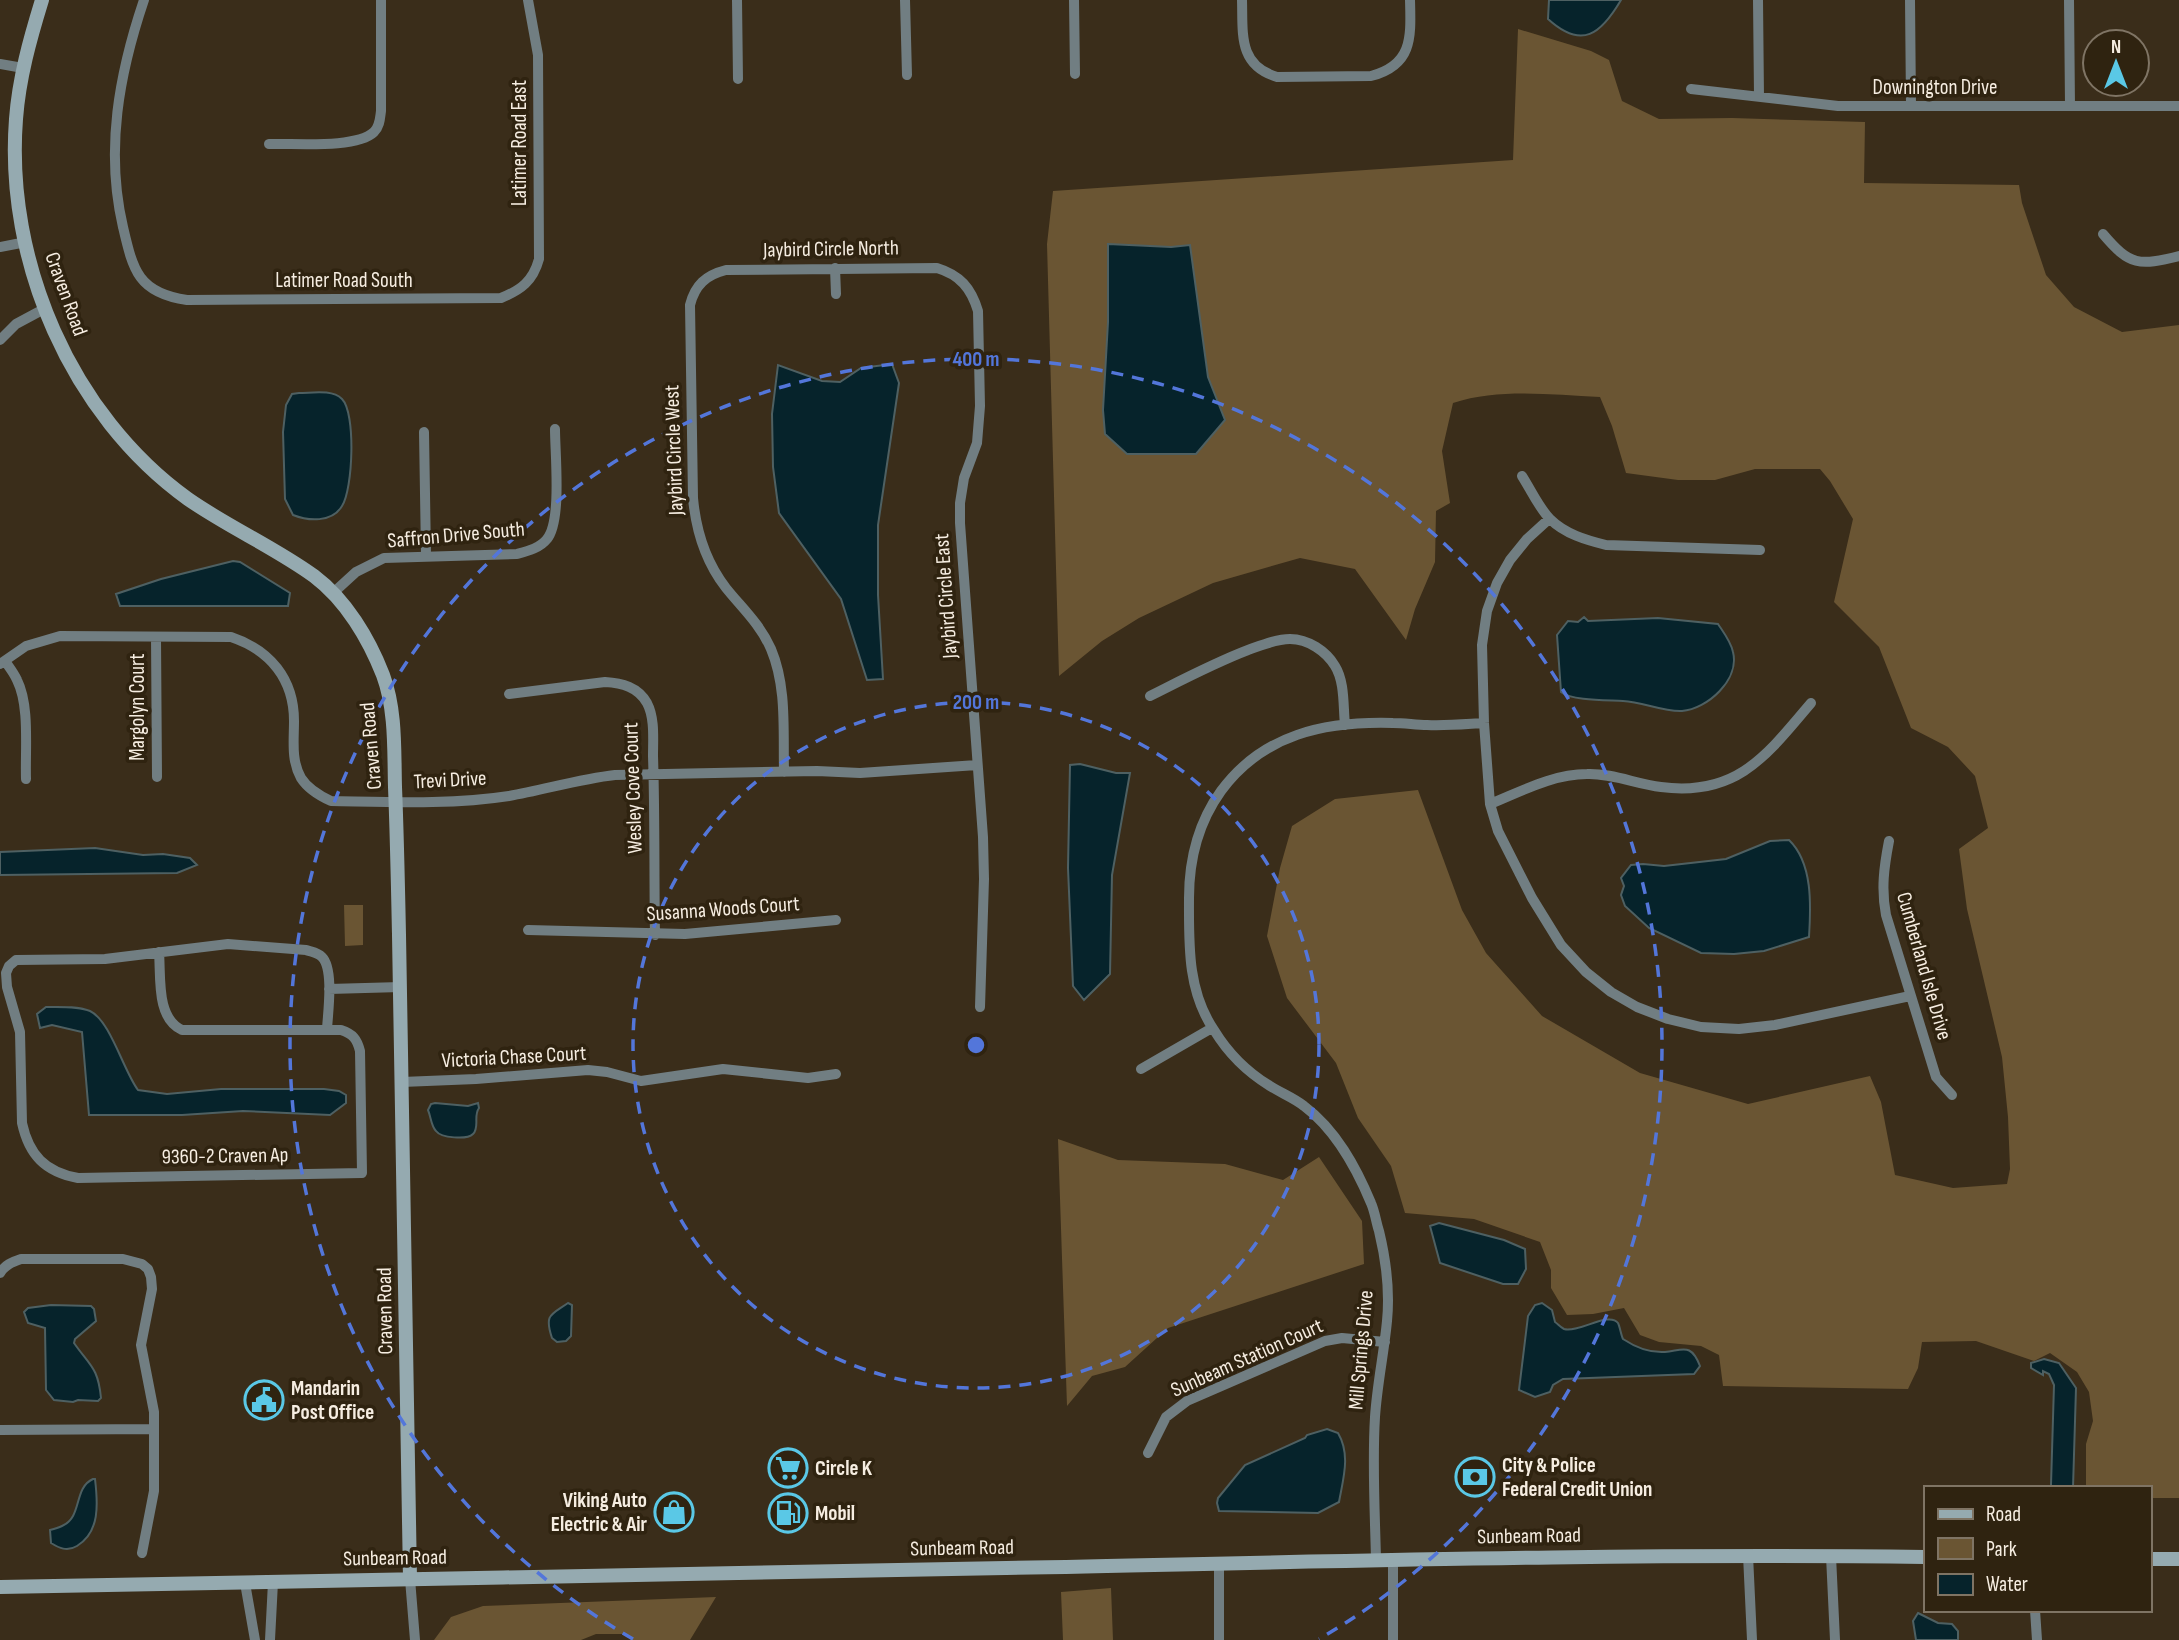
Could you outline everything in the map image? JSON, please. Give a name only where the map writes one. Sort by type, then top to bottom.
[{"type":"street","name":"Craven Road","points":[[42,0],[23,68],[15,122],[14,157],[19,209],[30,263],[44,309],[70,364],[101,412],[137,454],[183,495],[220,521],[295,564],[333,593],[360,629],[377,660],[385,682],[393,729],[396,802],[410,1579],[415,1640]]},
{"type":"street","name":"Latimer Road South","points":[[144,0],[128,47],[119,91],[115,175],[120,213],[132,263],[138,275],[158,293],[168,298],[187,300],[501,298],[517,292],[527,284]]},
{"type":"street","points":[[269,144],[350,143],[365,138],[378,126],[381,111],[381,0]]},
{"type":"street","name":"Latimer Road East","points":[[527,284],[536,271],[539,259],[538,55],[528,0]]},
{"type":"street","points":[[737,0],[738,79]]},
{"type":"street","points":[[905,0],[907,75]]},
{"type":"street","points":[[1074,0],[1075,75]]},
{"type":"street","points":[[1242,0],[1243,40],[1246,51],[1265,73],[1277,77],[1371,76],[1384,73],[1396,65],[1406,51],[1410,34],[1410,0]]},
{"type":"street","points":[[1758,0],[1759,96]]},
{"type":"street","points":[[1910,0],[1910,106]]},
{"type":"street","points":[[2069,0],[2070,106]]},
{"type":"street","points":[[0,64],[23,68]]},
{"type":"street","name":"Downington Drive","points":[[1691,89],[1838,106],[2179,106]]},
{"type":"street","points":[[2103,234],[2119,253],[2132,260],[2147,263],[2179,256]]},
{"type":"street","points":[[0,247],[26,242]]},
{"type":"street","name":"Jaybird Circle North","points":[[706,277],[726,270],[924,267],[937,268],[957,276]]},
{"type":"street","points":[[835,268],[836,294]]},
{"type":"street","name":"Jaybird Circle East","points":[[957,276],[974,296],[978,311],[980,407],[977,443],[964,478],[960,523],[983,837],[980,1007]]},
{"type":"street","name":"Jaybird Circle West","points":[[706,277],[692,294],[690,305],[692,498],[695,524],[711,566],[759,627],[771,649],[780,675],[783,700],[784,772]]},
{"type":"street","points":[[0,340],[16,324],[44,309]]},
{"type":"street","name":"Saffron Drive South","points":[[333,593],[356,572],[384,558],[517,554],[538,547],[552,530],[556,513],[555,429]]},
{"type":"street","points":[[424,432],[426,555]]},
{"type":"street","points":[[1522,477],[1549,519],[1584,540],[1606,545],[1760,550]]},
{"type":"street","points":[[1549,519],[1527,539],[1510,560],[1497,583],[1487,611],[1482,645],[1484,723],[1490,804],[1498,831],[1532,898],[1561,945],[1586,972],[1611,992],[1637,1007],[1668,1019],[1702,1027],[1739,1029],[1774,1025],[1910,996]]},
{"type":"street","name":"Trevi Drive","points":[[2,663],[26,646],[50,637],[231,637],[247,642],[281,671],[291,695],[296,767],[303,781],[317,794],[331,801],[465,800],[508,796],[584,779],[654,773],[860,774],[977,765]]},
{"type":"street","name":"Margolyn Court","points":[[156,637],[157,777]]},
{"type":"street","points":[[1150,696],[1214,663],[1274,641],[1291,639],[1309,642],[1324,653],[1336,667],[1341,684],[1345,725]]},
{"type":"street","points":[[2,663],[17,679],[22,693],[26,779]]},
{"type":"street","name":"Wesley Cove Court","points":[[509,694],[606,682],[630,687],[640,694],[648,705],[654,773],[655,935]]},
{"type":"street","points":[[1490,804],[1552,778],[1573,774],[1607,775],[1658,787],[1683,789],[1705,787],[1731,779],[1769,752],[1811,703]]},
{"type":"street","name":"Mill Springs Drive","points":[[1376,1560],[1375,1415],[1387,1318],[1385,1257],[1372,1205],[1343,1147],[1325,1124],[1302,1104],[1251,1074],[1212,1028],[1197,995],[1189,949],[1189,894],[1194,844],[1204,818],[1234,774],[1258,754],[1285,739],[1310,730],[1345,725],[1392,723],[1429,726],[1484,723]]},
{"type":"street","name":"Cumberland Isle Drive","points":[[1889,841],[1882,875],[1882,895],[1936,1077],[1952,1095]]},
{"type":"street","name":"Susanna Woods Court","points":[[528,930],[655,935],[836,920]]},
{"type":"street","name":"9360-2 Craven Ap","points":[[228,944],[306,950],[324,958],[328,968],[329,989],[327,1029],[351,1034],[358,1041],[360,1051],[362,1173],[78,1178],[63,1175],[39,1160],[30,1148],[22,1123],[20,1032],[7,986],[6,973],[9,966],[16,960],[105,959],[159,953],[228,944]]},
{"type":"street","points":[[159,953],[163,1007],[174,1026],[183,1030],[327,1029]]},
{"type":"street","points":[[329,989],[401,987]]},
{"type":"street","points":[[1141,1069],[1212,1028]]},
{"type":"street","name":"Victoria Chase Court","points":[[402,1082],[588,1070],[641,1080],[723,1069],[808,1078],[836,1074]]},
{"type":"street","points":[[0,1273],[3,1268],[21,1259],[123,1259],[142,1264],[148,1269],[152,1289],[141,1345],[151,1390],[154,1491],[142,1553]]},
{"type":"street","name":"Sunbeam Station Court","points":[[1148,1453],[1166,1417],[1187,1401],[1325,1341],[1342,1338],[1385,1342]]},
{"type":"street","points":[[0,1430],[154,1429]]},
{"type":"street","points":[[1748,1555],[1752,1640]]},
{"type":"street","name":"Sunbeam Road","points":[[0,1587],[1393,1559],[1748,1555],[1924,1557]]},
{"type":"street","points":[[1831,1556],[1835,1640]]},
{"type":"street","points":[[1393,1559],[1393,1640]]},
{"type":"street","points":[[2151,1559],[2179,1559]]},
{"type":"street","points":[[1219,1563],[1219,1640]]},
{"type":"street","points":[[270,1640],[273,1582]]},
{"type":"street","points":[[245,1583],[255,1640]]},
{"type":"street","points":[[2035,1612],[2037,1640]]},
{"type":"green space","points":[[1518,29],[1591,51],[1609,60],[1622,101],[1659,119],[1865,122],[1864,183],[2019,185],[2022,203],[2046,275],[2074,307],[2122,332],[2179,325],[2179,1498],[2151,1498],[2151,1486],[2086,1486],[2086,1444],[2093,1421],[2089,1392],[2077,1372],[2050,1353],[2034,1361],[1976,1341],[1922,1342],[1918,1368],[1908,1389],[1723,1386],[1719,1355],[1701,1346],[1659,1342],[1640,1335],[1624,1308],[1593,1314],[1567,1315],[1551,1288],[1551,1270],[1540,1242],[1474,1219],[1405,1213],[1391,1166],[1358,1118],[1336,1063],[1287,998],[1267,936],[1280,868],[1292,826],[1335,799],[1418,790],[1462,910],[1486,953],[1542,1016],[1640,1073],[1748,1104],[1870,1076],[1881,1102],[1895,1175],[1953,1188],[2007,1184],[2010,1169],[2002,1057],[1967,909],[1959,849],[1988,828],[1975,776],[1948,747],[1911,728],[1879,647],[1834,602],[1853,519],[1820,469],[1755,469],[1715,480],[1678,480],[1626,473],[1600,397],[1507,394],[1453,403],[1442,451],[1450,503],[1436,511],[1435,562],[1415,609],[1406,640],[1355,569],[1300,558],[1213,583],[1139,618],[1102,641],[1059,676],[1047,244],[1053,191],[1513,160]],"holes":[[[1108,244],[1190,246],[1208,377],[1225,420],[1108,322]]]},
{"type":"green space","points":[[344,905],[363,905],[363,945],[345,946]]},
{"type":"green space","points":[[1058,1139],[1118,1160],[1225,1164],[1283,1180],[1319,1157],[1362,1221],[1364,1264],[1168,1328],[1125,1367],[1092,1376],[1067,1406]]},
{"type":"green space","points":[[1111,1588],[1113,1640],[1063,1640],[1061,1592]]},
{"type":"green space","points":[[716,1597],[690,1640],[631,1640],[625,1634],[596,1634],[581,1640],[434,1640],[451,1617],[483,1606]]},
{"type":"water","points":[[1549,0],[1621,0],[1606,22],[1590,34],[1581,36],[1571,34],[1548,19]]},
{"type":"water","points":[[1108,244],[1171,247],[1190,245],[1208,377],[1225,420],[1196,454],[1127,454],[1105,434],[1103,410],[1108,322]]},
{"type":"water","points":[[892,364],[899,383],[878,525],[878,595],[883,679],[867,680],[841,599],[779,513],[773,467],[772,414],[778,365],[822,381],[840,382],[861,368]]},
{"type":"water","points":[[322,392],[338,396],[346,407],[349,419],[351,468],[346,497],[338,512],[326,518],[306,519],[293,515],[285,499],[283,432],[286,405],[292,394]]},
{"type":"water","points":[[233,561],[240,562],[290,593],[288,606],[120,606],[116,594],[161,579]]},
{"type":"water","points":[[1584,617],[1588,621],[1658,618],[1718,624],[1732,648],[1732,673],[1711,699],[1702,705],[1682,711],[1566,695],[1561,692],[1557,635],[1568,621],[1578,622]]},
{"type":"water","points":[[1080,764],[1116,773],[1130,773],[1112,875],[1110,974],[1084,1000],[1073,986],[1068,868],[1070,765]]},
{"type":"water","points":[[1789,840],[1803,861],[1809,886],[1809,937],[1764,951],[1701,953],[1649,928],[1625,906],[1621,895],[1624,886],[1621,878],[1631,865],[1664,866],[1726,859],[1770,841]]},
{"type":"water","points":[[95,848],[190,858],[197,865],[177,873],[0,875],[0,852]]},
{"type":"water","points":[[46,1007],[80,1008],[97,1016],[110,1035],[138,1090],[167,1094],[221,1089],[324,1089],[346,1095],[346,1103],[330,1115],[243,1111],[182,1115],[89,1115],[82,1032],[52,1025],[40,1028],[37,1014]]},
{"type":"water","points":[[478,1103],[473,1134],[460,1138],[448,1137],[436,1131],[428,1110],[431,1104],[468,1106]]},
{"type":"water","points":[[1439,1223],[1504,1240],[1525,1249],[1526,1269],[1518,1284],[1503,1284],[1440,1263],[1430,1226]]},
{"type":"water","points":[[568,1303],[572,1305],[571,1336],[566,1341],[557,1342],[552,1338],[549,1320],[553,1313]]},
{"type":"water","points":[[1542,1303],[1552,1310],[1555,1322],[1564,1329],[1614,1320],[1618,1323],[1623,1339],[1633,1345],[1659,1352],[1690,1351],[1700,1366],[1694,1374],[1563,1379],[1553,1385],[1550,1392],[1535,1397],[1519,1390],[1528,1316],[1535,1305]]},
{"type":"water","points":[[51,1305],[91,1306],[94,1309],[96,1321],[75,1339],[74,1343],[95,1373],[100,1388],[101,1398],[98,1401],[54,1400],[46,1390],[45,1328],[28,1323],[24,1312],[28,1308]]},
{"type":"water","points":[[2044,1359],[2059,1363],[2076,1388],[2073,1486],[2051,1486],[2054,1385],[2049,1374],[2043,1371],[2043,1375],[2031,1368],[2031,1363]]},
{"type":"water","points":[[1327,1429],[1338,1433],[1344,1450],[1345,1467],[1339,1502],[1318,1513],[1219,1511],[1218,1498],[1245,1465],[1307,1435]]},
{"type":"water","points":[[93,1479],[97,1507],[90,1533],[70,1549],[51,1543],[50,1530],[69,1522],[83,1489]]},
{"type":"water","points":[[1918,1613],[1938,1623],[1952,1624],[1958,1631],[1958,1640],[1916,1640],[1913,1621]]},
{"type":"place","name":"Mandarin Post Office","points":[[264,1400]]},
{"type":"place","name":"Circle K","points":[[788,1468]]},
{"type":"place","name":"City & Police Federal Credit Union","points":[[1475,1477]]},
{"type":"place","name":"Viking Auto Electric & Air","points":[[674,1512]]},
{"type":"place","name":"Mobil","points":[[788,1513]]}]
